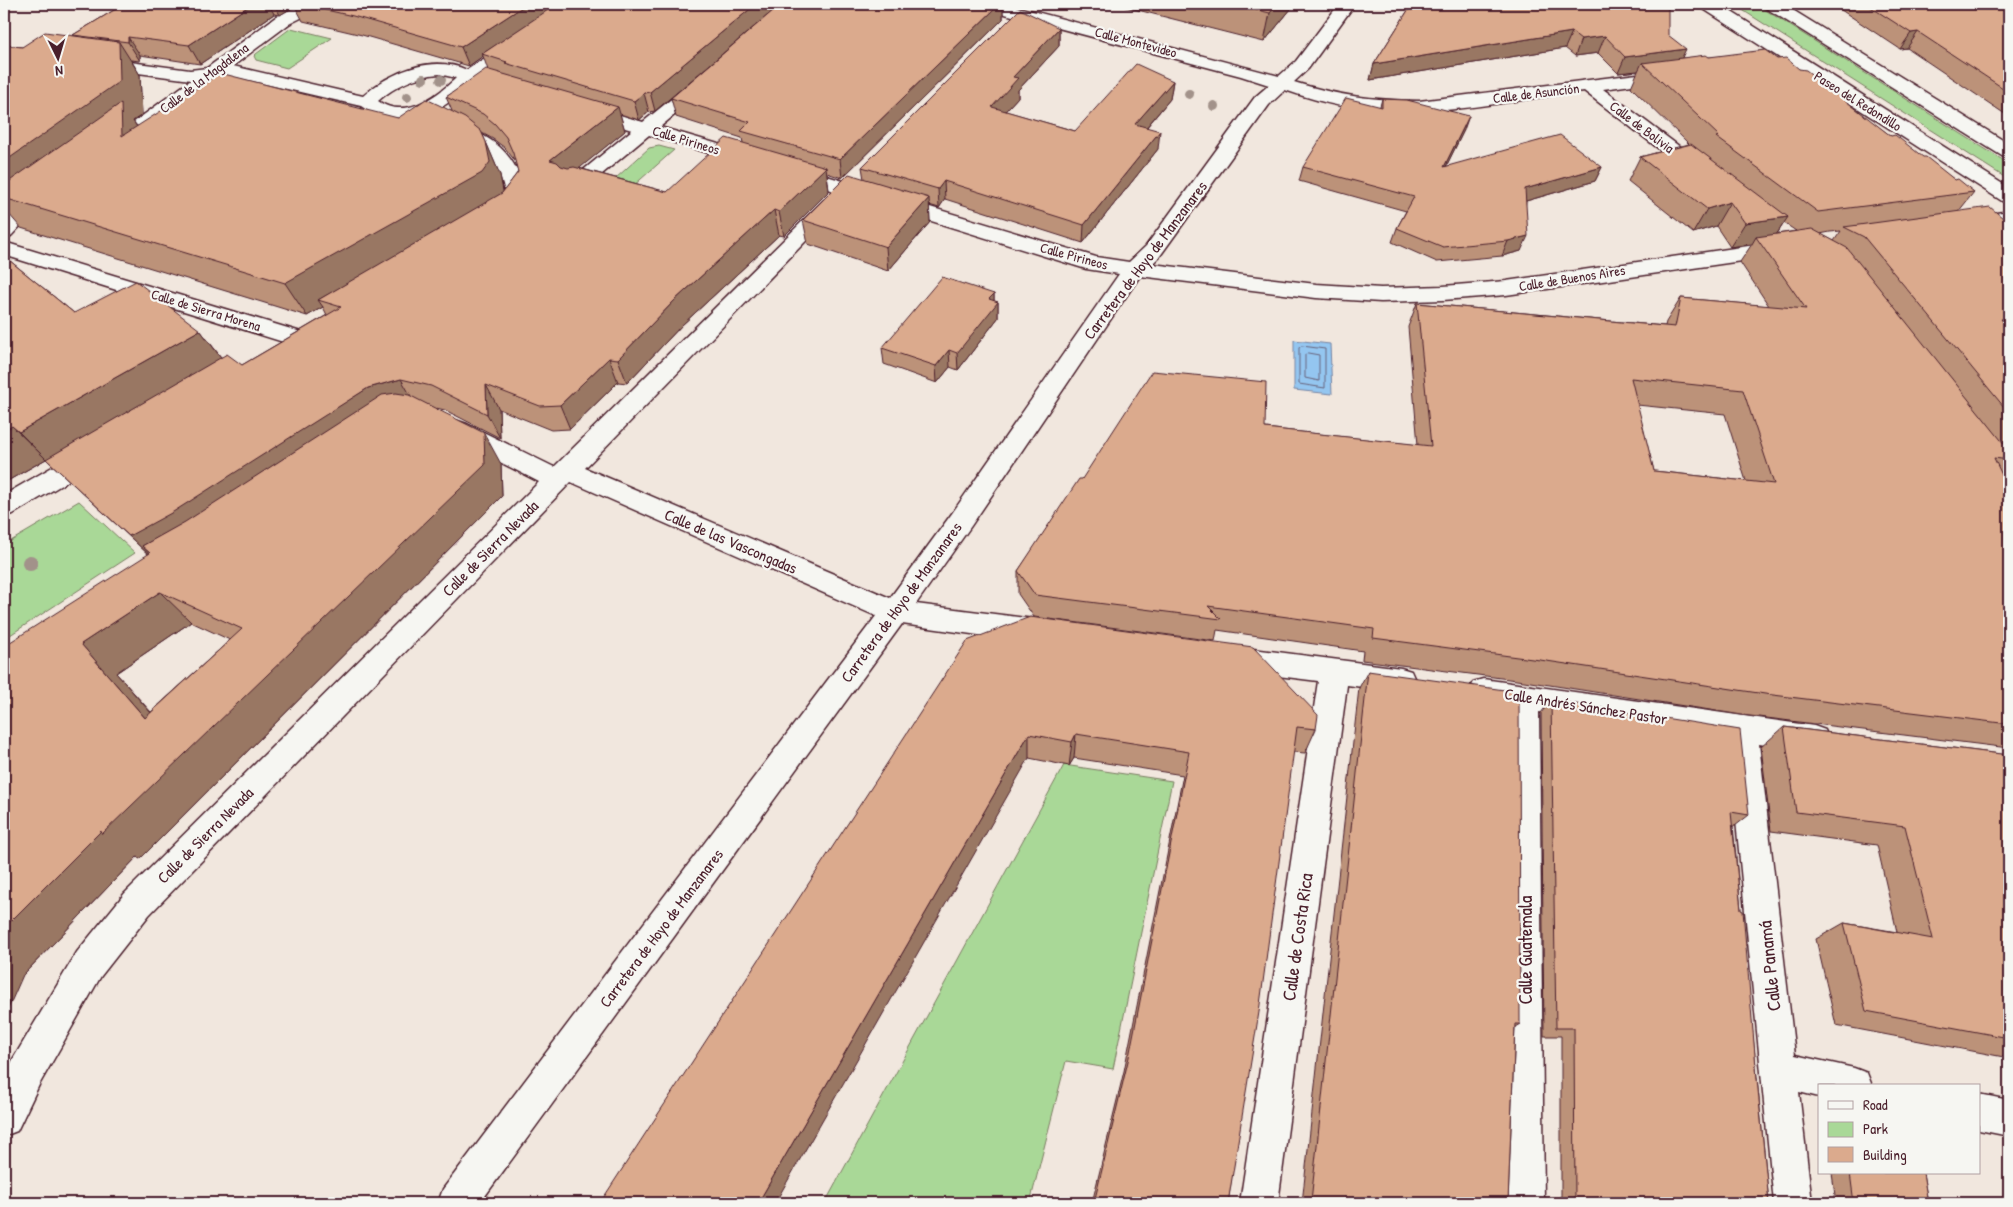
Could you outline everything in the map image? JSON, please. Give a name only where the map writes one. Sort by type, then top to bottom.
[{"type":"street","name":"Calle de la Magdalena","points":[[119,142],[283,20],[315,4]]},
{"type":"street","points":[[412,114],[454,91],[468,77],[575,4]]},
{"type":"street","name":"Calle Montevideo","points":[[988,4],[1247,72],[1282,84]]},
{"type":"street","name":"Carretera de Hoyo de Manzanares","points":[[457,1203],[895,612],[962,519],[1133,270],[1153,251],[1262,101],[1302,65],[1347,4]]},
{"type":"street","name":"Paseo del Redondillo","points":[[1708,4],[2009,197]]},
{"type":"street","points":[[1772,4],[2009,151]]},
{"type":"street","points":[[1009,25],[1022,12]]},
{"type":"street","points":[[1766,61],[1791,58]]},
{"type":"street","points":[[79,61],[190,75],[231,71],[367,102],[376,111],[394,115],[412,114],[480,140],[504,160],[513,179],[516,197],[504,212],[487,222]]},
{"type":"street","points":[[367,102],[379,90],[399,79],[431,70],[451,70],[526,94]]},
{"type":"street","points":[[577,185],[714,72]]},
{"type":"street","name":"Calle de Asunción","points":[[1282,84],[1326,98],[1380,106],[1419,107],[1691,72]]},
{"type":"street","name":"Calle de Bolivia","points":[[1588,86],[1718,185]]},
{"type":"street","name":"Calle Pirineos","points":[[573,107],[775,167],[854,181],[1094,264],[1133,270]]},
{"type":"street","name":"Calle de Sierra Nevada","points":[[4,1118],[26,1072],[89,964],[137,904],[854,181]]},
{"type":"street","points":[[4,232],[20,215],[58,187]]},
{"type":"street","points":[[1942,226],[2009,217]]},
{"type":"street","name":"Calle de Buenos Aires","points":[[1133,270],[1316,291],[1381,295],[1443,293],[1539,284],[1666,263],[1804,248],[1777,230]]},
{"type":"street","points":[[4,264],[13,251]]},
{"type":"street","name":"Calle de Sierra Morena","points":[[13,251],[301,332],[267,352]]},
{"type":"street","name":"Calle de las Vascongadas","points":[[435,418],[562,475],[895,612]]},
{"type":"street","points":[[1966,430],[2009,484]]},
{"type":"street","points":[[4,507],[116,441]]},
{"type":"street","points":[[895,612],[1070,636]]},
{"type":"street","points":[[1207,654],[1429,684]]},
{"type":"street","name":"Calle de Costa Rica","points":[[1259,1203],[1334,672]]},
{"type":"street","name":"Calle Andrés Sánchez Pastor","points":[[1458,688],[1524,696],[1742,730],[1841,742]]},
{"type":"street","name":"Calle Guatemala","points":[[1524,696],[1525,1203]]},
{"type":"street","name":"Calle Panamá","points":[[1742,730],[1793,1203]]},
{"type":"street","points":[[1780,1070],[1845,1084]]},
{"type":"street","points":[[1980,1112],[2009,1118]]},
{"type":"green space","points":[[1733,4],[1756,4],[2009,164],[2009,180]]},
{"type":"green space","points":[[291,28],[332,38],[287,68],[256,60],[254,56],[256,54]]},
{"type":"green space","points":[[659,146],[674,150],[624,194],[604,189],[649,148]]},
{"type":"green space","points":[[79,501],[135,553],[4,639],[4,545]]},
{"type":"green space","points":[[1064,765],[1172,781],[1113,1069],[1066,1061],[1030,1203],[825,1203]]},
{"type":"water","points":[[1294,340],[1330,344],[1332,394],[1294,390]]},
{"type":"building","points":[[124,4],[252,4],[189,45],[128,37],[128,42],[73,35]]},
{"type":"building","points":[[299,4],[527,4],[461,47],[353,16]]},
{"type":"building","points":[[557,4],[756,4],[650,92],[644,93],[634,101],[505,63],[507,62],[482,54]]},
{"type":"building","points":[[781,4],[1000,4],[840,159],[741,131],[750,122],[671,98]]},
{"type":"building","points":[[1232,4],[1277,4],[1270,13]]},
{"type":"building","points":[[1412,4],[1662,4],[1668,8],[1668,35],[1686,49],[1625,57],[1605,36],[1581,39],[1572,32],[1374,64]]},
{"type":"building","points":[[1866,4],[2009,4],[2009,92],[1918,32],[1911,33]]},
{"type":"building","points":[[1020,9],[1059,28],[1013,77],[1018,78],[992,107],[1075,131],[1136,64],[1173,81],[1135,124],[1160,131],[1084,225],[944,181],[938,189],[862,167]]},
{"type":"building","points":[[45,32],[119,42],[120,81],[4,162],[4,45],[22,47]]},
{"type":"building","points":[[1765,50],[1777,59],[1786,58],[1799,69],[1806,70],[1891,136],[1895,135],[1974,192],[1818,212],[1716,137],[1719,136],[1642,63]]},
{"type":"building","points":[[486,69],[618,107],[550,160],[557,162],[561,166],[574,167],[667,192],[726,138],[826,167],[779,212],[774,210],[675,300],[618,359],[609,358],[560,405],[540,406],[486,385],[487,414],[431,386],[401,379],[368,388],[173,512],[129,536],[46,459],[227,354],[242,365],[341,307],[318,300],[502,193],[518,172],[506,137],[483,114],[446,97]]},
{"type":"building","points":[[220,73],[398,118],[426,99],[465,118],[481,131],[486,142],[490,162],[482,173],[285,283],[4,198],[4,185],[121,103],[122,136]]},
{"type":"building","points":[[1346,98],[1382,107],[1382,99],[1407,100],[1469,116],[1444,167],[1560,135],[1602,167],[1525,189],[1528,236],[1508,241],[1443,247],[1397,228],[1414,197],[1303,167]]},
{"type":"building","points":[[1691,144],[1788,217],[1745,223],[1730,202],[1707,209],[1640,157]]},
{"type":"building","points":[[849,174],[929,198],[886,247],[803,220]]},
{"type":"building","points":[[1990,207],[2009,223],[2009,319],[2001,319],[2009,329],[2009,413],[1864,237],[1844,227]]},
{"type":"building","points":[[1812,229],[1847,248],[2009,450],[2009,460],[1994,458],[2009,490],[2009,724],[1765,694],[1540,660],[1373,638],[1374,629],[1208,606],[1221,619],[1035,595],[1018,571],[1079,479],[1082,479],[1152,371],[1266,382],[1265,428],[1431,446],[1417,303],[1675,327],[1681,298],[1806,309],[1756,237]],"holes":[[[1631,378],[1743,390],[1774,484],[1654,471]]]},
{"type":"building","points":[[4,256],[74,313],[136,281],[200,330],[19,432],[12,426],[4,431]]},
{"type":"building","points":[[942,277],[994,294],[989,299],[998,302],[957,353],[949,350],[936,366],[882,348]]},
{"type":"building","points":[[396,393],[409,395],[484,433],[485,465],[102,834],[101,831],[4,928],[4,646],[150,553],[142,546],[185,522],[382,395]],"holes":[[[160,592],[242,629],[145,718],[81,644]]]},
{"type":"building","points":[[1030,617],[1253,647],[1318,715],[1316,729],[1297,727],[1259,1012],[1228,1203],[1094,1203],[1129,1057],[1189,752],[1076,734],[1072,742],[1029,734],[758,1203],[600,1203],[967,641]]},
{"type":"building","points":[[1368,671],[1519,692],[1520,1024],[1515,1024],[1508,1203],[1325,1203],[1311,1201]]},
{"type":"building","points":[[1551,700],[1740,730],[1749,815],[1731,812],[1741,910],[1743,911],[1769,1203],[1575,1203],[1574,1028],[1556,1028]]},
{"type":"building","points":[[1784,727],[2009,755],[2009,1038],[1866,1011],[1844,923],[1933,939],[1905,826],[1796,812]]},
{"type":"building","points":[[1850,1174],[1923,1174],[1928,1203],[1854,1203]]}]
